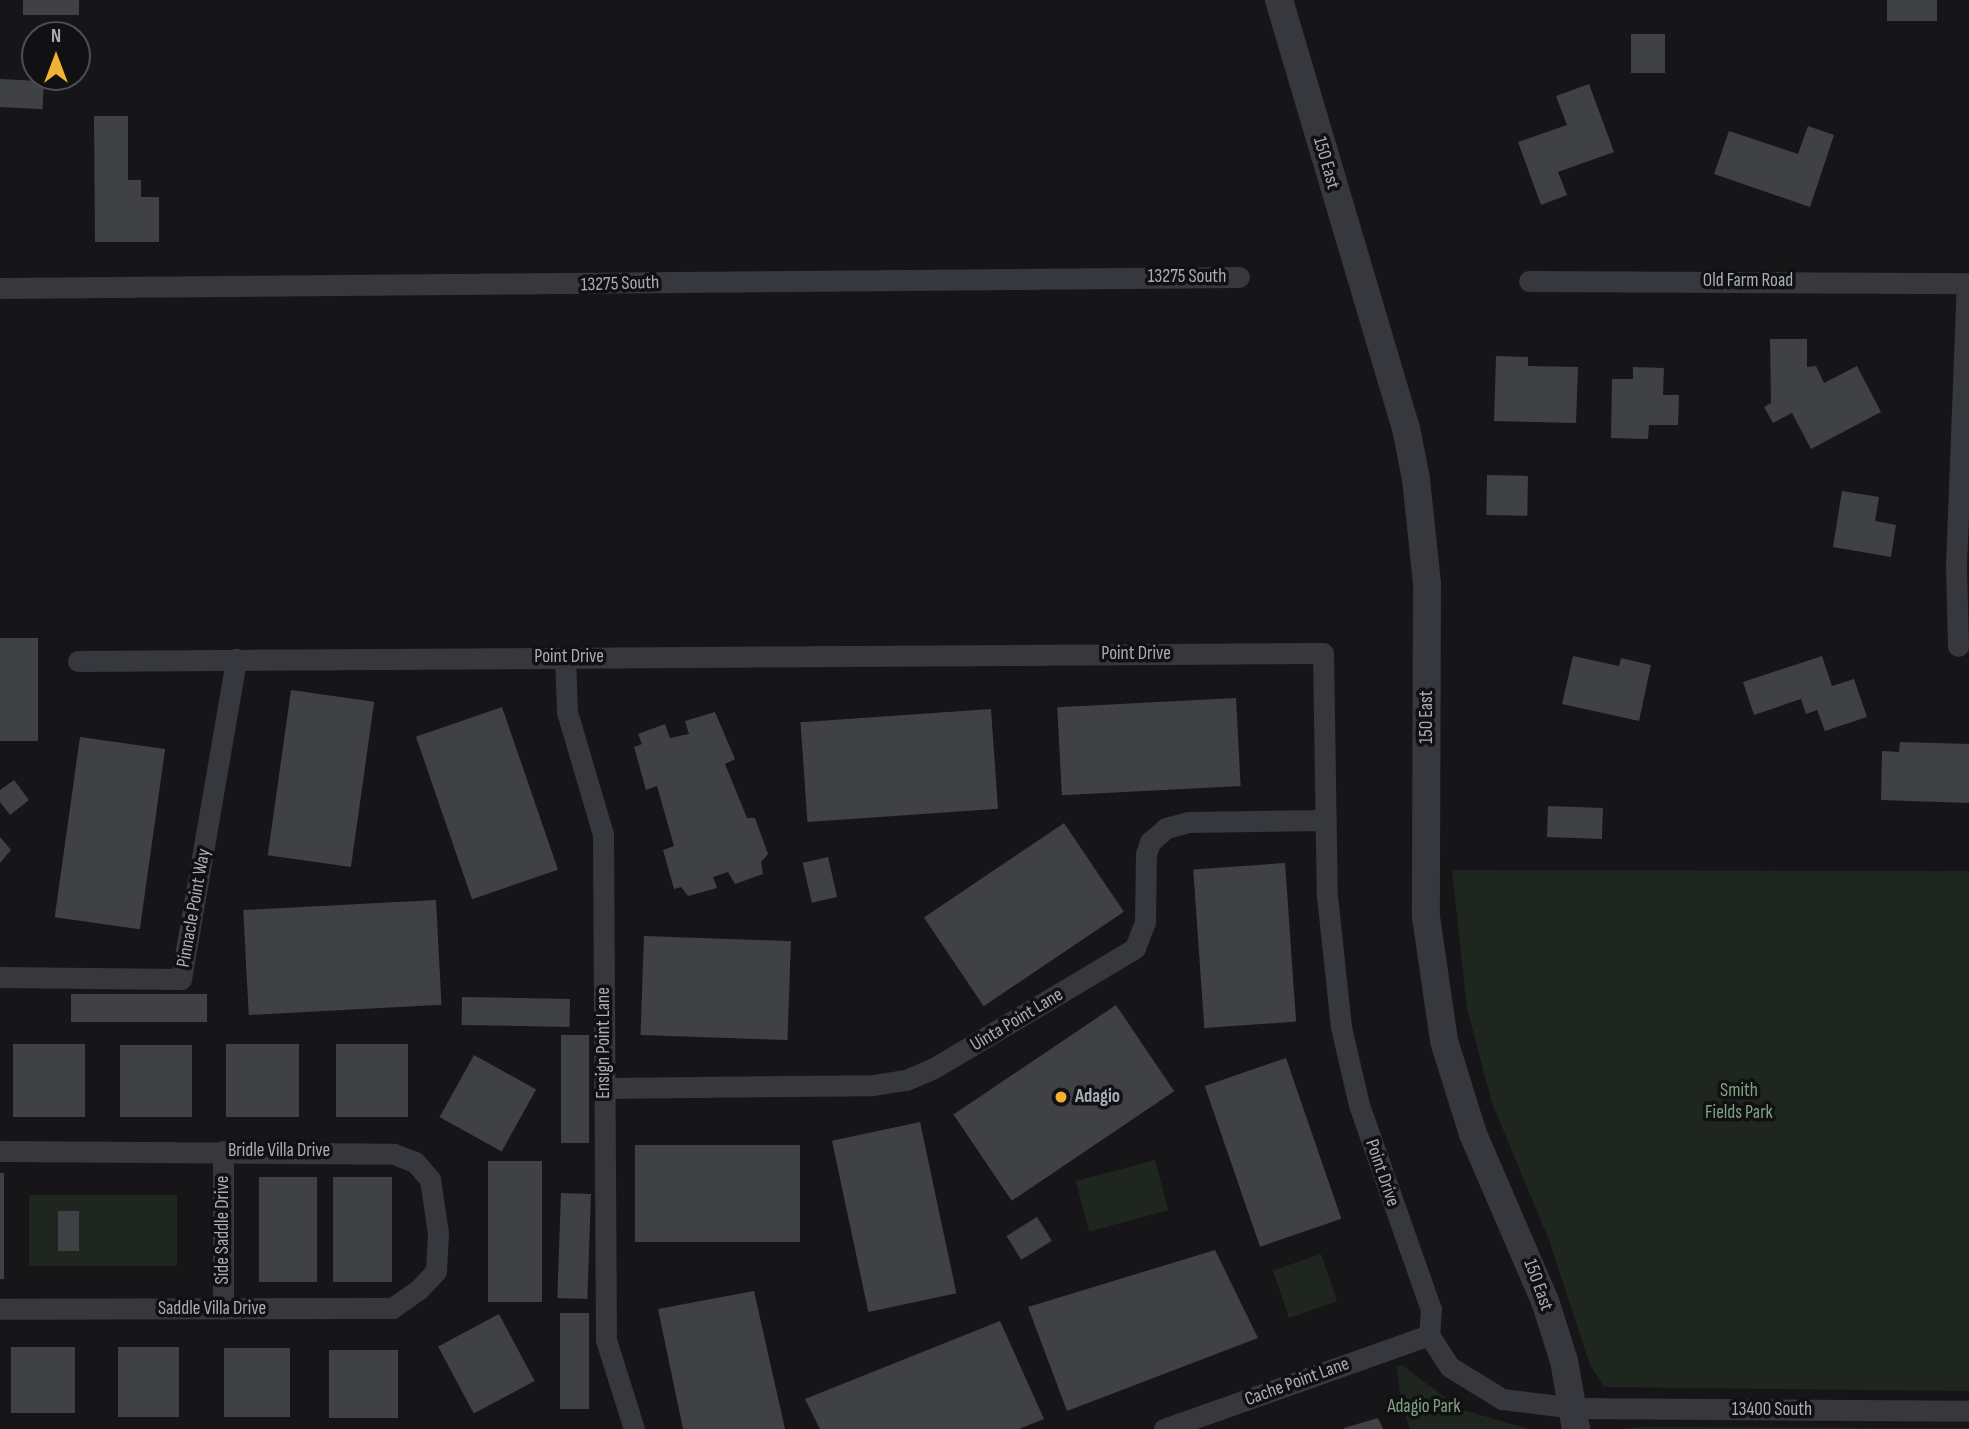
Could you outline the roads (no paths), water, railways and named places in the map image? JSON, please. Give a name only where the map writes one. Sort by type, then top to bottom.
[{"type":"street","name":"150 East","points":[[1279,0],[1406,428],[1416,479],[1427,583],[1426,917],[1444,1041],[1474,1134],[1545,1301],[1575,1418]]},
{"type":"street","name":"13275 South","points":[[0,288],[1239,276]]},
{"type":"street","name":"Old Farm Road","points":[[1529,282],[1968,283]]},
{"type":"street","points":[[1958,646],[1956,566],[1968,283]]},
{"type":"street","name":"Point Drive","points":[[78,661],[1323,653],[1325,820],[1331,961],[1341,1027],[1359,1105],[1431,1309],[1429,1335]]},
{"type":"street","name":"Ensign Point Lane","points":[[565,657],[567,712],[603,834],[606,1340],[634,1429]]},
{"type":"street","name":"Pinnacle Point Way","points":[[0,977],[181,979],[236,659]]},
{"type":"street","name":"Uinta Point Lane","points":[[604,1088],[873,1085],[906,1080],[934,1068],[1135,948],[1144,922],[1146,853],[1150,842],[1166,828],[1188,822],[1325,820]]},
{"type":"street","name":"Bridle Villa Drive","points":[[0,1152],[374,1152],[415,1162],[430,1179],[438,1233],[436,1270],[418,1290]]},
{"type":"street","name":"Side Saddle Drive","points":[[223,1152],[223,1309]]},
{"type":"street","name":"Saddle Villa Drive","points":[[0,1309],[392,1308],[418,1290]]},
{"type":"street","points":[[1429,1335],[1450,1367],[1484,1391],[1575,1418]]},
{"type":"street","name":"Cache Point Lane","points":[[1164,1429],[1429,1335]]},
{"type":"street","name":"13400 South","points":[[1575,1418],[1969,1410]]},
{"type":"place","name":"Adagio","points":[[1061,1097]]},
{"type":"park label","name":"Smith Fields Park","points":[[1739,1102]]},
{"type":"park label","name":"Adagio Park","points":[[1424,1407]]}]
